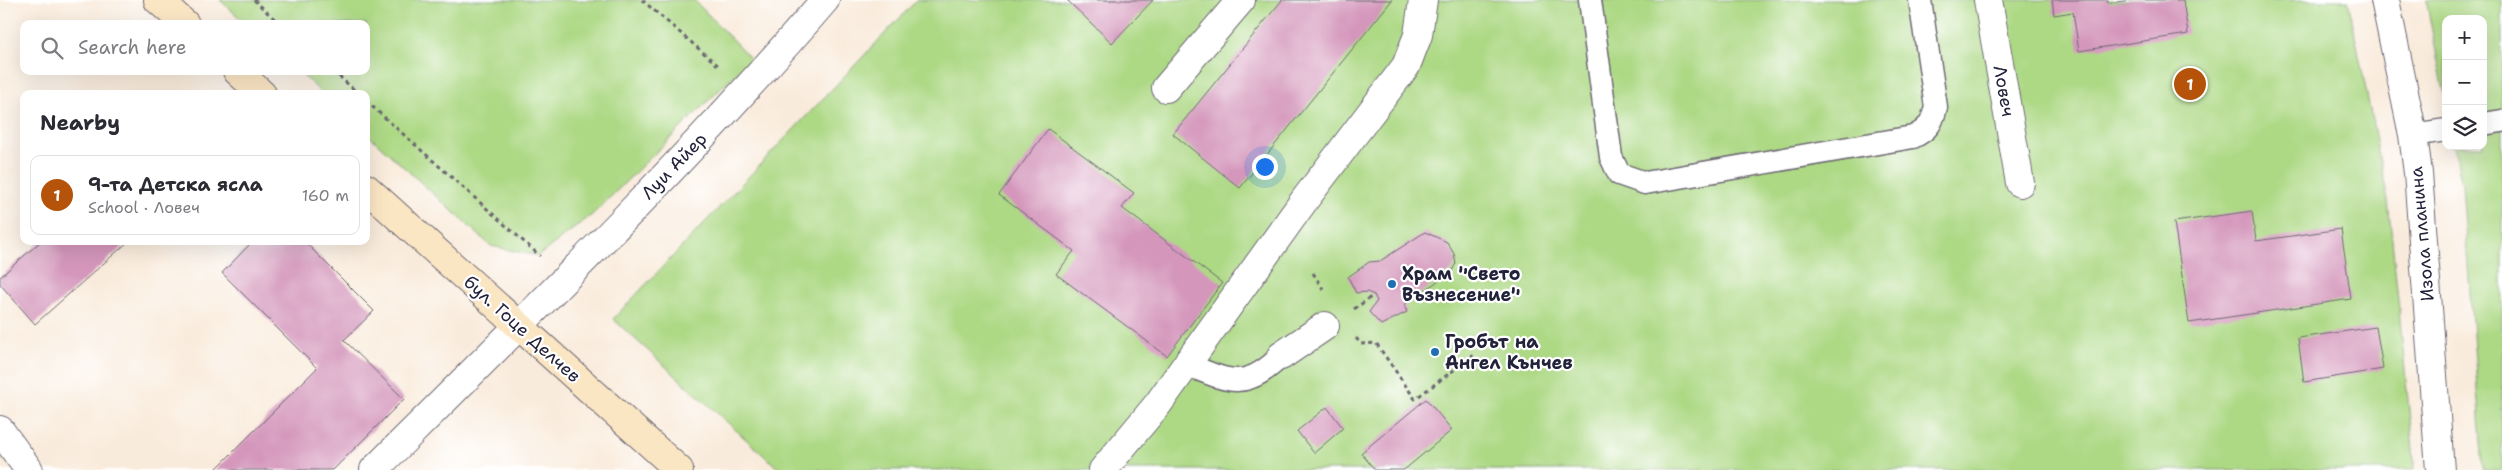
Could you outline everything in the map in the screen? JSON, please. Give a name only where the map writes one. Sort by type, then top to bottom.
[{"type":"main road","points":[[158,0],[180,20]]},
{"type":"main road","points":[[241,75],[258,90]]},
{"type":"main road","name":"бул. Гоце Делчев","points":[[370,192],[679,470]]},
{"type":"street","name":"Луи Айер","points":[[374,470],[518,326],[747,90],[824,0]]},
{"type":"street","points":[[1166,88],[1241,0]]},
{"type":"street","points":[[1103,470],[1158,404],[1306,198],[1406,66],[1418,35],[1423,0]]},
{"type":"street","name":"Ловеч","points":[[1988,0],[2020,183]]},
{"type":"street","name":"Изола планина","points":[[2385,0],[2413,136],[2418,173],[2440,470]]},
{"type":"street","points":[[1282,356],[1325,326]]},
{"type":"street","points":[[0,430],[29,470]]},
{"type":"lane","points":[[1590,0],[1611,157],[1619,174],[1644,183],[1913,137],[1925,132],[1932,122],[1936,107],[1920,0]]},
{"type":"lane","points":[[2487,123],[2502,121]]},
{"type":"lane","points":[[2413,136],[2442,131]]},
{"type":"lane","points":[[1186,364],[1228,381],[1254,377],[1282,356]]},
{"type":"path","points":[[254,0],[276,20]]},
{"type":"path","points":[[642,0],[747,90]]},
{"type":"path","points":[[337,75],[354,90]]},
{"type":"path","points":[[370,105],[565,278]]},
{"type":"path","points":[[1361,344],[1376,343],[1416,400],[1474,355]]},
{"type":"green space","points":[[220,0],[694,0],[751,59],[593,214],[538,256],[491,246],[370,137],[370,90],[319,90],[302,75],[370,75],[370,20],[242,20]]},
{"type":"green space","points":[[917,0],[2348,0],[2388,200],[2415,470],[780,470],[613,319]]},
{"type":"green space","points":[[2426,0],[2502,0],[2502,470],[2483,470],[2462,185],[2455,150],[2487,150],[2487,15],[2442,15],[2442,82]]},
{"type":"building","points":[[1067,0],[1153,0],[1112,43]]},
{"type":"building","points":[[1282,0],[1392,0],[1240,188],[1173,134]]},
{"type":"building","points":[[2052,0],[2108,0],[2108,3],[2132,0],[2183,0],[2188,34],[2079,51],[2073,12],[2054,15]]},
{"type":"building","points":[[1048,129],[1134,193],[1122,208],[1222,283],[1167,356],[1056,274],[1074,251],[999,195]]},
{"type":"building","points":[[2252,211],[2256,241],[2341,229],[2351,299],[2189,323],[2174,222]]},
{"type":"building","name":"Храм ''Свето Възнесение''","points":[[1425,232],[1447,242],[1454,254],[1456,263],[1452,271],[1404,305],[1407,312],[1381,325],[1369,312],[1377,301],[1374,295],[1367,292],[1356,293],[1348,277],[1369,262],[1380,261]]},
{"type":"building","points":[[36,245],[124,245],[35,324],[0,284],[0,277]]},
{"type":"building","points":[[249,245],[308,245],[374,311],[344,340],[404,399],[333,470],[215,470],[317,368],[222,273]]},
{"type":"building","points":[[2376,327],[2383,369],[2304,382],[2298,338]]},
{"type":"building","points":[[1426,399],[1452,430],[1404,470],[1375,470],[1361,453]]},
{"type":"building","points":[[1327,407],[1343,428],[1314,453],[1297,431]]},
{"type":"place","name":"9-та Детска ясла","points":[[2190,84]]},
{"type":"place","name":"Храм ''Свето Възнесение''","points":[[1392,284]]},
{"type":"place","name":"Гробът на Ангел Кънчев","points":[[1435,352]]}]
